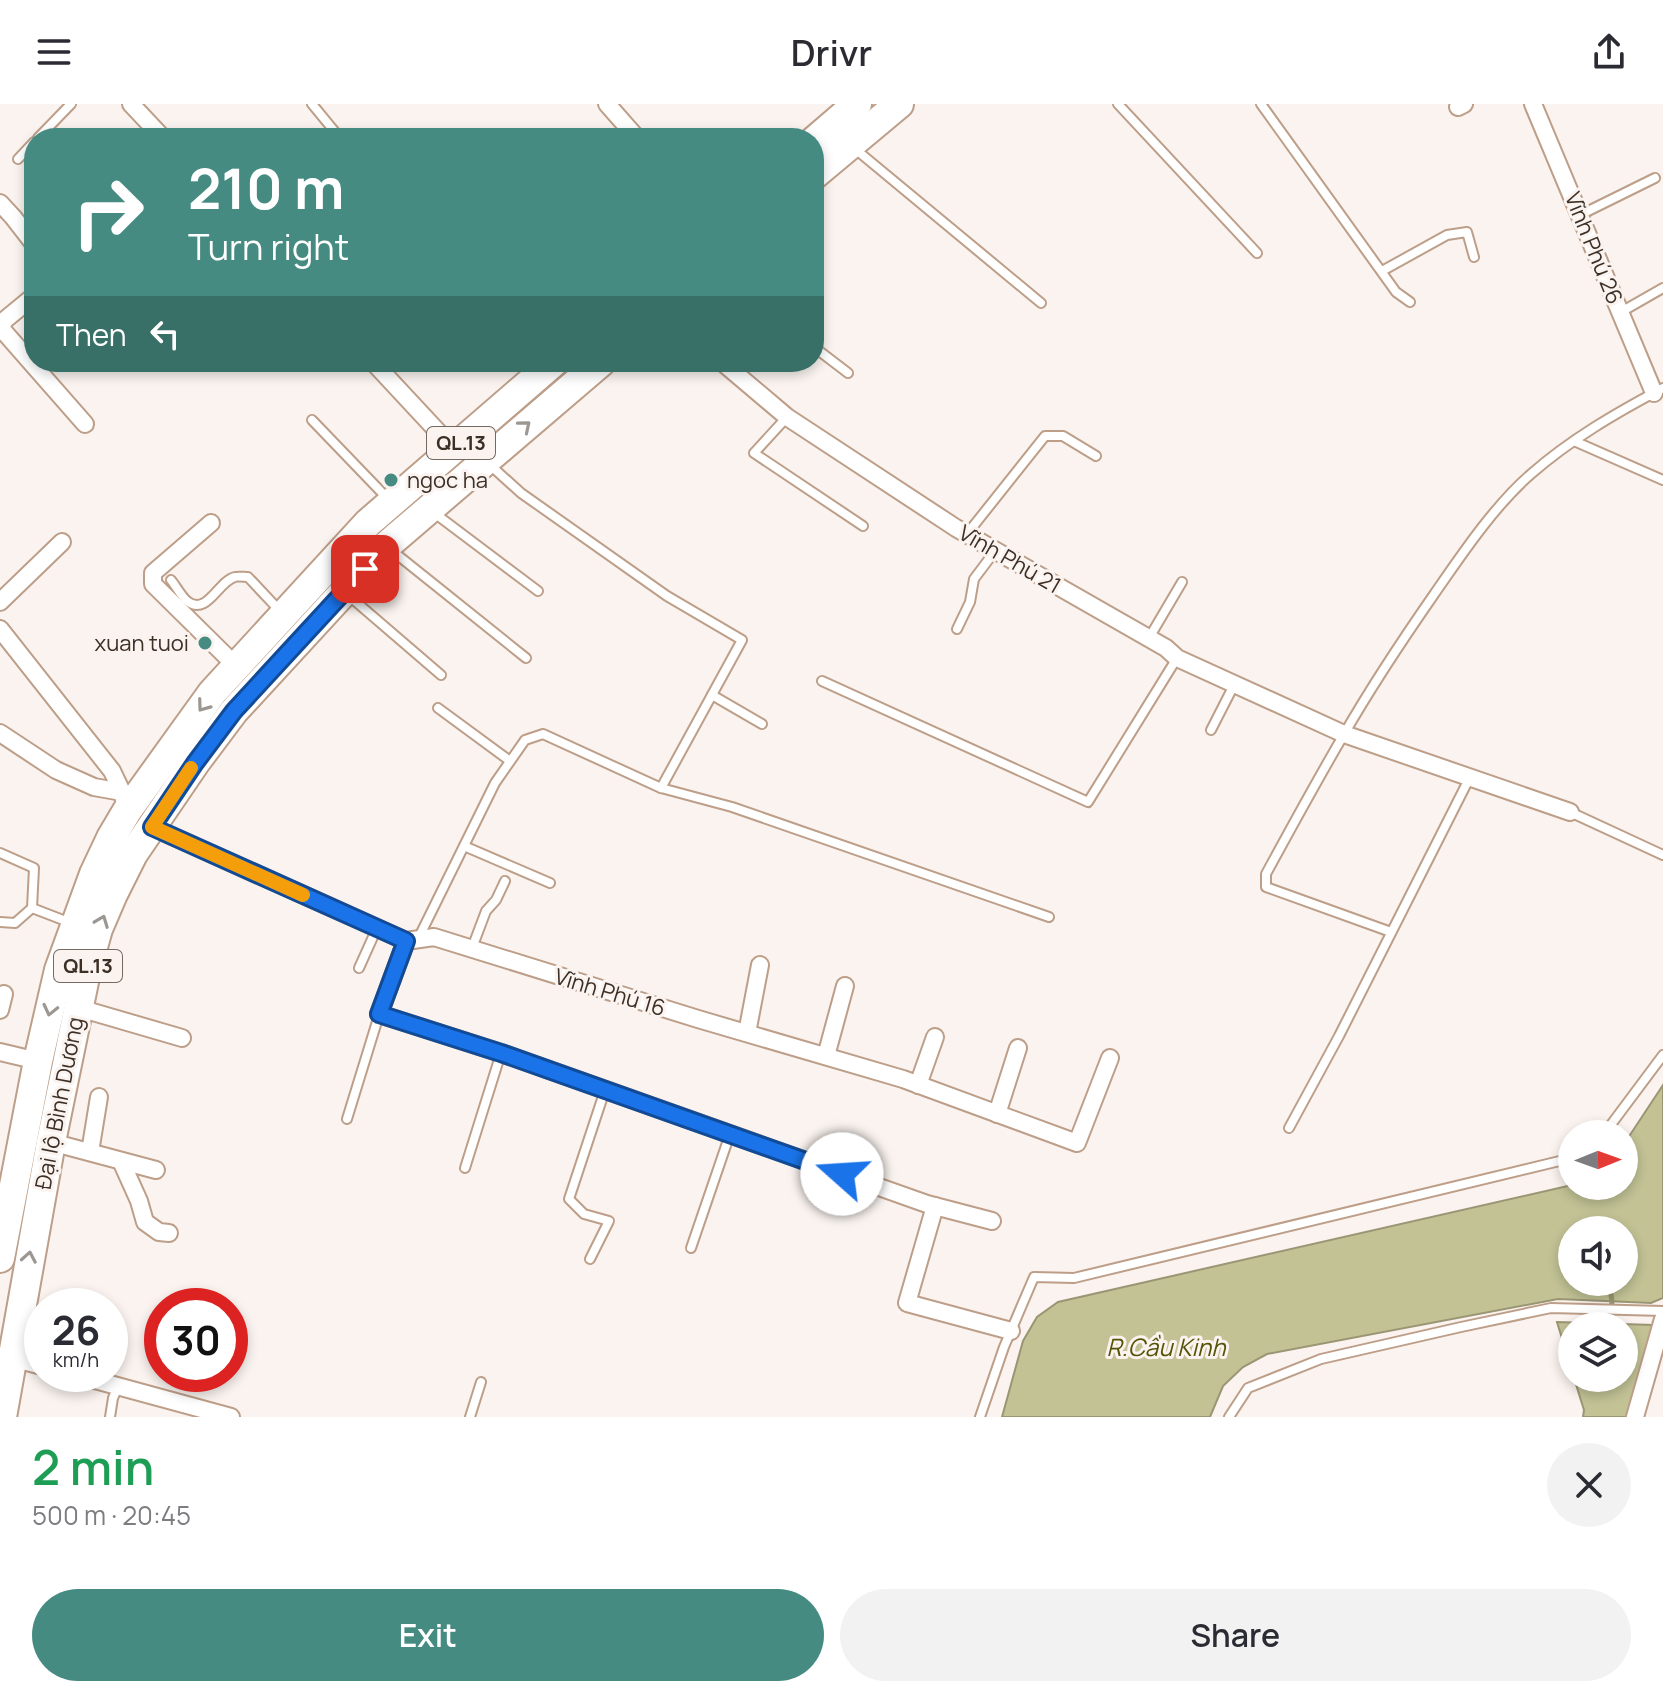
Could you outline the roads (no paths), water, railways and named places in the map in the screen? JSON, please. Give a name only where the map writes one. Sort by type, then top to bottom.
[{"type":"highway","points":[[824,132],[857,104]]},
{"type":"highway","points":[[824,167],[899,104]]},
{"type":"highway","name":"Đại lộ Bình Dương","points":[[0,1258],[59,970],[124,802],[212,693],[368,523],[538,372]]},
{"type":"highway","name":"Đại lộ Bình Dương","points":[[2,1417],[6,1357],[86,972],[98,929],[133,854],[234,711],[386,546],[589,372]]},
{"type":"street","points":[[131,104],[154,128]]},
{"type":"street","points":[[607,104],[628,128]]},
{"type":"street","name":"Vĩnh Phú 26","points":[[1533,104],[1620,312],[1660,390]]},
{"type":"street","points":[[0,203],[24,231]]},
{"type":"street","points":[[24,304],[0,327],[24,354]]},
{"type":"street","points":[[39,372],[85,424]]},
{"type":"street","points":[[382,372],[454,449]]},
{"type":"street","name":"Vĩnh Phú 21","points":[[734,372],[787,417],[967,534],[1166,648],[1177,658],[1344,734],[1570,812]]},
{"type":"street","points":[[211,523],[153,573],[153,584],[236,666]]},
{"type":"street","points":[[0,602],[62,542]]},
{"type":"street","points":[[0,629],[112,771],[124,802]]},
{"type":"street","points":[[0,733],[56,770],[124,802]]},
{"type":"street","name":"Vĩnh Phú 16","points":[[152,827],[377,928],[412,940],[434,937],[826,1056],[918,1085],[1077,1143],[1110,1058]]},
{"type":"street","points":[[412,940],[379,1014],[501,1053],[935,1206],[992,1221]]},
{"type":"street","points":[[747,1033],[760,965]]},
{"type":"street","points":[[826,1056],[845,986]]},
{"type":"street","points":[[79,1008],[182,1038]]},
{"type":"street","points":[[918,1085],[935,1037]]},
{"type":"street","points":[[997,1114],[1018,1048]]},
{"type":"street","points":[[0,1052],[38,1061]]},
{"type":"street","points":[[90,1152],[99,1097]]},
{"type":"street","points":[[51,1142],[156,1170]]},
{"type":"street","points":[[121,1161],[145,1222],[159,1232],[169,1233]]},
{"type":"street","points":[[935,1206],[907,1303],[1011,1331]]},
{"type":"street","points":[[1635,1417],[1663,1319]]},
{"type":"street","points":[[128,1389],[231,1417]]},
{"type":"lane","points":[[48,128],[71,104]]},
{"type":"lane","points":[[312,104],[332,128]]},
{"type":"lane","points":[[1118,104],[1257,253]]},
{"type":"lane","points":[[1261,104],[1396,292],[1410,302]]},
{"type":"lane","points":[[850,145],[1041,303]]},
{"type":"lane","points":[[18,159],[24,153]]},
{"type":"lane","points":[[1580,215],[1655,178]]},
{"type":"lane","points":[[1382,271],[1447,235],[1467,232],[1474,257]]},
{"type":"lane","points":[[1620,312],[1663,288]]},
{"type":"lane","points":[[824,355],[848,373]]},
{"type":"lane","points":[[1391,932],[1266,887],[1266,874],[1344,734],[1397,649],[1452,568],[1498,508],[1528,476],[1574,441],[1660,390]]},
{"type":"lane","points":[[787,417],[754,453],[863,526]]},
{"type":"lane","points":[[312,420],[392,504]]},
{"type":"lane","points":[[967,534],[1045,436],[1063,436],[1096,456]]},
{"type":"lane","points":[[1574,441],[1663,480]]},
{"type":"lane","points":[[485,460],[521,493],[667,596],[752,645]]},
{"type":"lane","points":[[429,509],[538,591]]},
{"type":"lane","points":[[386,546],[526,658]]},
{"type":"lane","points":[[957,629],[970,602],[974,579],[995,551]]},
{"type":"lane","points":[[171,580],[187,601],[197,605],[204,604],[236,576],[248,577],[284,615]]},
{"type":"lane","points":[[1149,638],[1182,582]]},
{"type":"lane","points":[[344,592],[441,675]]},
{"type":"lane","points":[[661,788],[742,640]]},
{"type":"lane","points":[[822,681],[1088,802],[1177,658]]},
{"type":"lane","points":[[1211,730],[1235,684]]},
{"type":"lane","points":[[712,695],[762,724]]},
{"type":"lane","points":[[438,708],[510,761]]},
{"type":"lane","points":[[412,940],[495,783],[525,740],[543,734],[661,788],[732,807],[1049,917]]},
{"type":"lane","points":[[1289,1128],[1469,779]]},
{"type":"lane","points":[[1570,812],[1663,855]]},
{"type":"lane","points":[[464,846],[550,883]]},
{"type":"lane","points":[[0,853],[34,868],[32,908],[15,923],[0,922]]},
{"type":"lane","points":[[471,949],[486,911],[496,900],[505,881]]},
{"type":"lane","points":[[32,908],[75,924]]},
{"type":"lane","points":[[359,968],[377,928]]},
{"type":"lane","points":[[347,1119],[379,1014]]},
{"type":"lane","points":[[465,1168],[501,1053]]},
{"type":"lane","points":[[1614,1120],[1663,1055]]},
{"type":"lane","points":[[590,1259],[609,1221],[584,1214],[569,1199],[605,1090]]},
{"type":"lane","points":[[691,1248],[730,1134]]},
{"type":"lane","points":[[980,1417],[1034,1277],[1074,1278],[1558,1161]]},
{"type":"lane","points":[[1229,1417],[1248,1388],[1321,1359],[1551,1308],[1663,1312]]},
{"type":"lane","points":[[470,1417],[481,1382]]},
{"type":"lane","points":[[110,1417],[116,1392]]},
{"type":"water","name":"R.Cầu Kinh","points":[[1663,1085],[1663,1298],[1651,1303],[1558,1299],[1267,1354],[1243,1367],[1223,1386],[1210,1417],[1002,1417],[1023,1341],[1037,1317],[1058,1302],[1558,1188],[1558,1200],[1638,1200],[1638,1123]]},
{"type":"water","points":[[1638,1325],[1653,1325],[1638,1385]]},
{"type":"water","points":[[1578,1392],[1636,1392],[1630,1417],[1583,1417]]},
{"type":"waterway","points":[[1611,1296],[1611,1312]]},
{"type":"place","name":"ngoc ha","points":[[391,480]]},
{"type":"place","name":"xuan tuoi","points":[[205,643]]}]
